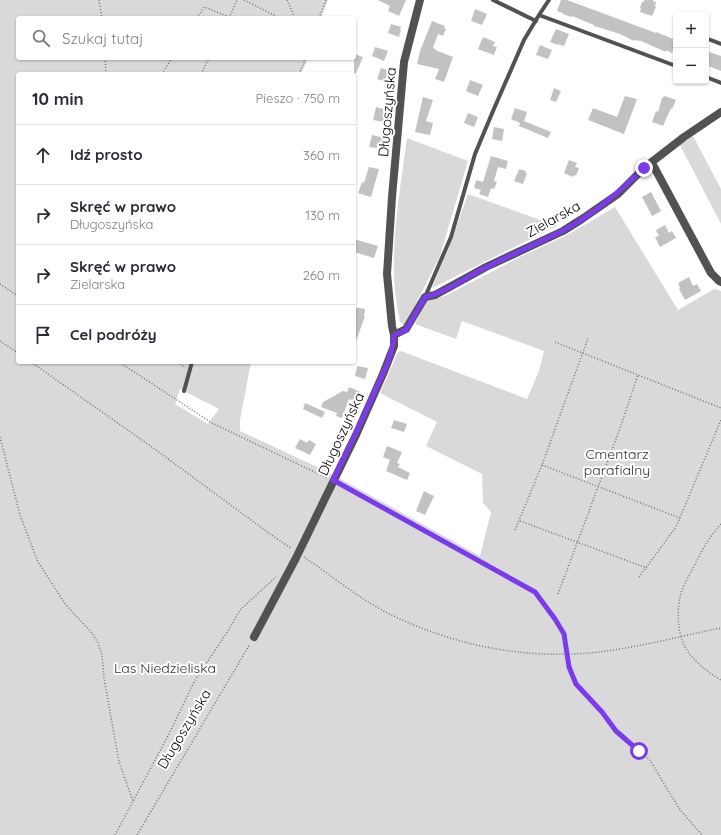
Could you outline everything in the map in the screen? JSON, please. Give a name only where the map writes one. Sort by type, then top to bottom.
[{"type":"street","name":"Długoszyńska","points":[[254,637],[299,553],[356,435],[394,346],[387,274],[392,197],[404,62],[420,0]]},
{"type":"street","name":"Zielarska","points":[[425,297],[435,295],[486,268],[563,231],[618,194],[652,163],[684,137],[721,112]]},
{"type":"street","points":[[652,163],[711,273],[721,282]]},
{"type":"street","points":[[394,335],[406,330],[425,297]]},
{"type":"lane","points":[[493,0],[536,21]]},
{"type":"lane","points":[[425,297],[451,237],[475,154],[524,40],[549,0]]},
{"type":"lane","points":[[539,15],[673,65]]},
{"type":"lane","points":[[709,39],[721,44]]},
{"type":"lane","points":[[709,78],[721,83]]},
{"type":"lane","points":[[184,391],[191,364]]},
{"type":"path","points":[[99,0],[102,16]]},
{"type":"path","points":[[231,16],[238,0]]},
{"type":"path","points":[[244,0],[276,16]]},
{"type":"path","points":[[287,0],[294,16]]},
{"type":"path","points":[[320,16],[326,0]]},
{"type":"path","points":[[198,16],[204,7],[225,16]]},
{"type":"path","points":[[105,60],[106,72]]},
{"type":"path","points":[[163,72],[171,60]]},
{"type":"path","points":[[202,72],[208,60]]},
{"type":"path","points":[[300,72],[305,60]]},
{"type":"path","points":[[0,284],[16,295]]},
{"type":"path","points":[[515,530],[542,465],[588,338]]},
{"type":"path","points":[[0,342],[16,352]]},
{"type":"path","points":[[555,342],[721,408]]},
{"type":"path","points":[[34,364],[156,450],[270,534],[364,599],[397,618],[432,632],[464,642],[496,648],[530,653],[567,654],[598,652],[630,647],[721,628]]},
{"type":"path","points":[[123,364],[212,422],[333,480],[535,592],[564,634],[571,675],[576,684],[602,712],[616,731],[650,760],[678,805],[702,835]]},
{"type":"path","points":[[558,594],[638,375]]},
{"type":"path","points":[[639,577],[676,527],[721,420]]},
{"type":"path","points":[[0,437],[20,515],[38,562],[66,605],[92,634],[98,643],[102,655],[104,678],[119,762],[132,801]]},
{"type":"path","points":[[542,465],[680,518]]},
{"type":"path","points":[[520,521],[647,568]]},
{"type":"path","points":[[721,524],[705,543],[681,594],[679,618],[681,636],[684,645],[704,668],[721,680]]},
{"type":"path","points":[[115,835],[171,730],[195,680],[228,631],[240,610],[281,573]]},
{"type":"path","name":"Długoszyńska","points":[[137,835],[254,637]]},
{"type":"green space","points":[[0,0],[328,0],[322,16],[16,16],[16,60],[307,60],[302,72],[16,72],[16,364],[251,364],[240,420],[240,431],[330,473],[480,556],[491,512],[483,503],[482,474],[426,446],[437,422],[380,393],[398,352],[401,351],[527,399],[539,371],[544,351],[462,321],[456,339],[415,324],[426,301],[445,296],[522,256],[569,234],[615,207],[678,310],[714,289],[721,291],[721,835],[0,835]],"holes":[[[180,389],[219,409],[208,424],[175,404]]]},
{"type":"green space","points":[[693,136],[721,189],[721,224],[680,145]]},
{"type":"green space","points":[[407,138],[468,161],[440,256],[404,325],[400,322],[397,307],[394,282],[394,256],[398,206]]},
{"type":"green space","points":[[468,194],[557,226],[432,288],[450,245]]},
{"type":"building","points":[[378,0],[406,0],[399,16],[388,11],[390,6]]},
{"type":"building","points":[[561,0],[567,0],[656,32],[673,39],[672,53],[666,50],[666,52],[641,41],[634,41],[620,34],[594,26],[557,11]]},
{"type":"building","points":[[644,0],[653,0],[656,2],[656,7],[652,16],[640,12],[642,2],[644,2]]},
{"type":"building","points":[[475,9],[487,14],[482,25],[471,21]]},
{"type":"building","points":[[432,21],[445,26],[444,28],[446,29],[443,36],[438,34],[433,48],[453,57],[444,82],[435,79],[439,69],[417,64],[420,51]]},
{"type":"building","points":[[391,24],[401,27],[399,37],[388,33]]},
{"type":"building","points":[[556,29],[569,34],[564,46],[550,42]]},
{"type":"building","points":[[483,37],[495,42],[493,46],[497,47],[494,55],[478,49]]},
{"type":"building","points":[[540,45],[552,50],[548,59],[536,55]]},
{"type":"building","points":[[375,47],[388,51],[384,61],[372,56]]},
{"type":"building","points":[[709,52],[721,56],[721,71],[709,66]]},
{"type":"building","points":[[356,55],[363,57],[356,73],[354,72],[354,60],[356,60]]},
{"type":"building","points":[[381,68],[393,72],[389,83],[377,79]]},
{"type":"building","points":[[470,80],[483,85],[478,96],[466,91]]},
{"type":"building","points":[[554,88],[561,91],[556,102],[550,100]]},
{"type":"building","points":[[625,96],[637,99],[624,134],[588,120],[593,108],[617,117]]},
{"type":"building","points":[[665,96],[676,100],[663,126],[652,122],[656,111],[658,112],[662,98]]},
{"type":"building","points":[[423,97],[433,100],[426,121],[433,123],[430,135],[415,132]]},
{"type":"building","points":[[376,107],[387,110],[384,122],[373,120]]},
{"type":"building","points":[[515,108],[527,112],[524,121],[551,132],[548,138],[519,126],[520,123],[511,119]]},
{"type":"building","points":[[468,113],[478,117],[474,127],[464,123]]},
{"type":"building","points":[[494,127],[504,129],[502,141],[492,139]]},
{"type":"building","points":[[372,135],[389,139],[387,148],[377,146],[377,148],[369,147]]},
{"type":"building","points":[[491,156],[508,161],[506,169],[498,167],[494,181],[497,182],[494,189],[491,188],[488,197],[479,194],[481,190],[474,188],[476,180],[483,182]]},
{"type":"building","points":[[569,160],[577,163],[575,167],[579,168],[576,176],[574,175],[573,177],[564,173]]},
{"type":"building","points":[[369,167],[379,169],[371,197],[358,193],[362,182],[364,183]]},
{"type":"building","points":[[519,169],[526,171],[525,173],[527,173],[523,184],[514,181]]},
{"type":"building","points":[[651,192],[661,211],[652,216],[642,197]]},
{"type":"building","points":[[665,225],[669,233],[672,231],[676,238],[660,247],[655,237],[659,236],[656,230]]},
{"type":"building","points":[[356,240],[378,246],[374,258],[356,253]]},
{"type":"building","points":[[689,277],[693,286],[697,284],[701,291],[685,300],[679,289],[678,283]]},
{"type":"building","points":[[356,307],[365,309],[365,316],[356,341]]},
{"type":"building","points":[[357,366],[368,368],[365,379],[355,376]]},
{"type":"building","points":[[349,387],[361,392],[357,402],[349,399],[342,418],[336,416],[337,413],[321,407],[323,402],[343,391],[347,392]]},
{"type":"building","points":[[305,403],[325,412],[322,418],[303,409]]},
{"type":"building","points":[[394,420],[407,424],[404,432],[391,428]]},
{"type":"building","points":[[300,439],[307,443],[309,440],[316,444],[310,455],[295,448]]},
{"type":"building","points":[[387,446],[402,452],[397,463],[400,464],[398,467],[410,473],[407,480],[386,471],[390,460],[383,457]]},
{"type":"building","points":[[424,491],[434,496],[425,515],[416,511]]},
{"type":"route","points":[[639,751],[616,731],[602,712],[576,684],[569,667],[564,634],[535,592],[333,480],[356,435],[383,374],[394,346],[394,335],[406,330],[425,297],[435,295],[486,268],[563,231],[618,194],[644,168]]},
{"type":"park label","name":"Cmentarz parafialny","points":[[617,462]]},
{"type":"park label","name":"Las Niedzieliska","points":[[165,668]]}]
